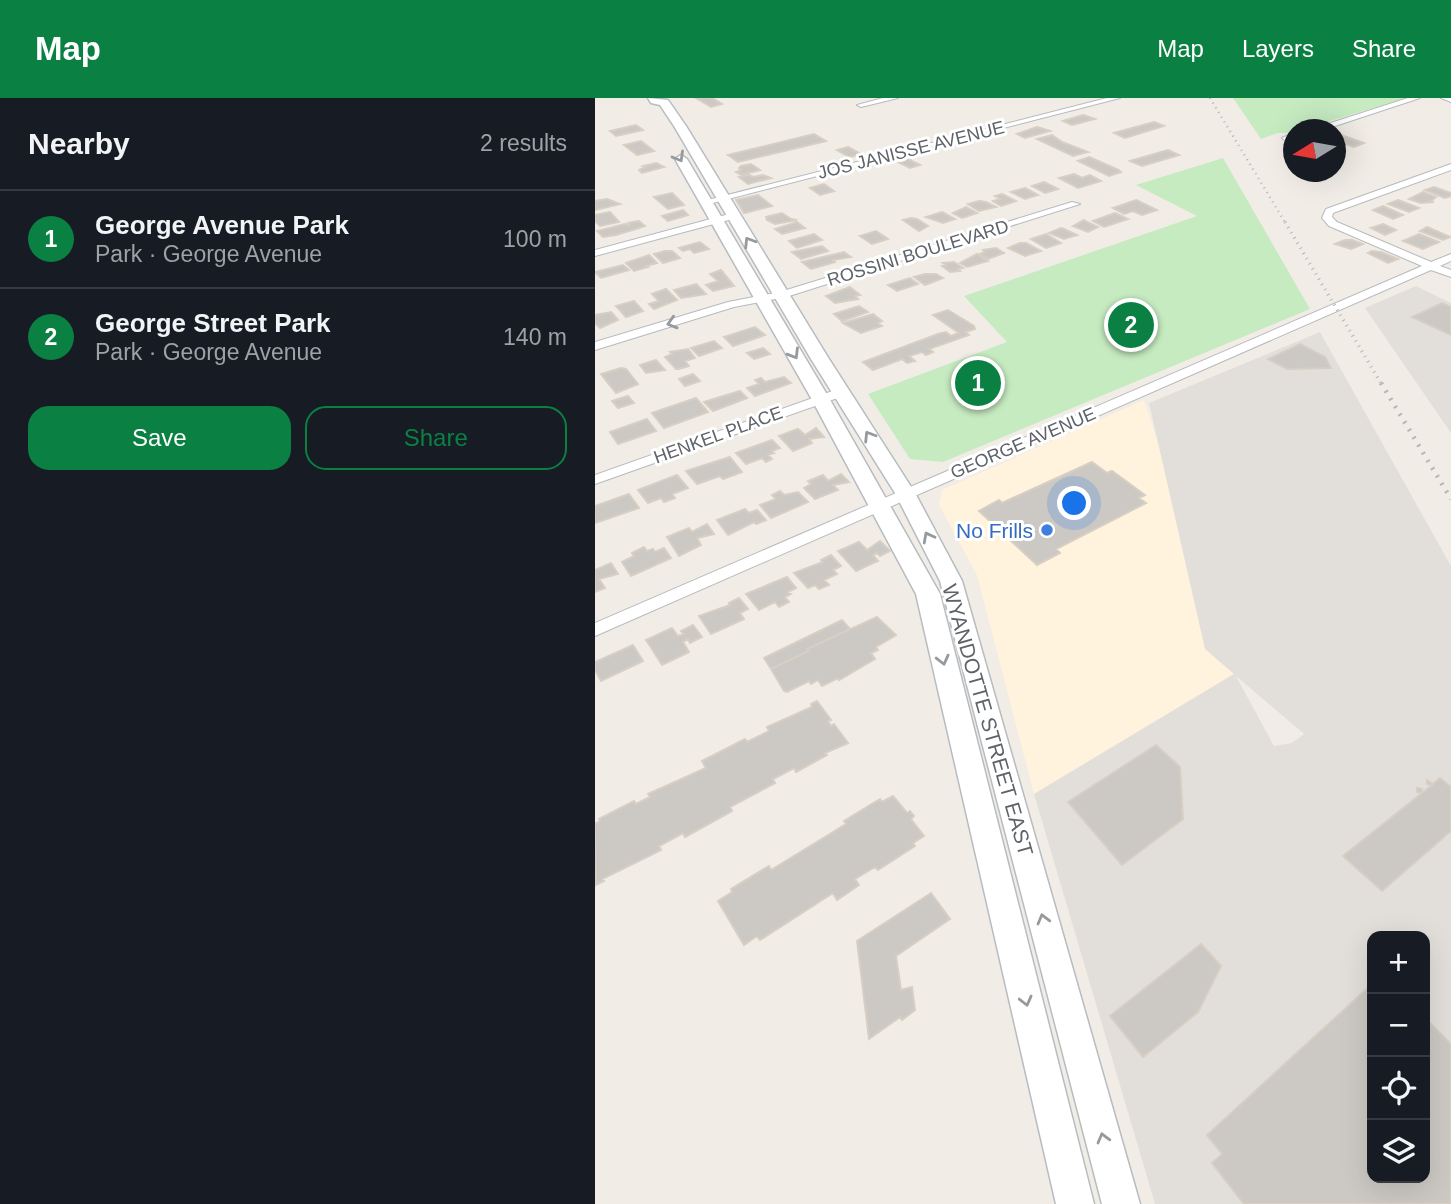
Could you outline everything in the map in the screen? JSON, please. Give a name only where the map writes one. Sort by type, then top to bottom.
[{"type":"main road","name":"WYANDOTTE STREET EAST","points":[[661,126],[649,104],[660,99],[841,391],[893,500],[928,594],[1075,1204]]},
{"type":"main road","name":"WYANDOTTE STREET EAST","points":[[674,148],[820,398],[951,582],[1121,1204]]},
{"type":"street","points":[[861,105],[894,98]]},
{"type":"street","name":"JOS JANISSE AVENUE","points":[[705,202],[1117,98]]},
{"type":"street","points":[[1346,120],[1416,98]]},
{"type":"street","points":[[1445,98],[1451,100]]},
{"type":"street","points":[[1451,167],[1329,211],[1327,218],[1333,224],[1451,274]]},
{"type":"street","name":"ROSSINI BOULEVARD","points":[[595,346],[614,346],[741,313],[761,301],[1075,204]]},
{"type":"street","points":[[595,253],[733,216]]},
{"type":"street","name":"GEORGE AVENUE","points":[[595,630],[1451,257]]},
{"type":"street","name":"ROSSINI BOULEVARD","points":[[595,359],[614,346]]},
{"type":"street","name":"HENKEL PLACE","points":[[595,480],[841,391]]},
{"type":"shaded area","points":[[1416,286],[1451,303],[1451,433],[1365,308]]},
{"type":"shaded area","points":[[1320,332],[1451,566],[1451,1204],[1155,1204],[1034,794],[1234,674],[1205,649],[1149,403]],"holes":[[[1236,676],[1304,734],[1292,743],[1274,746]]]},
{"type":"shaded area","points":[[1144,400],[1234,674],[1034,794],[977,575],[939,505],[942,490]]},
{"type":"green space","points":[[1233,98],[1407,98],[1337,119],[1283,119],[1283,133],[1261,139]]},
{"type":"green space","points":[[1223,158],[1310,309],[943,462],[910,459],[868,394],[1007,342],[964,296],[1197,216],[1136,185]]},
{"type":"building","points":[[696,98],[712,98],[722,104],[711,107]]},
{"type":"building","points":[[1083,115],[1095,119],[1072,125],[1063,121]]},
{"type":"building","points":[[1154,122],[1164,126],[1125,138],[1114,133]]},
{"type":"building","points":[[636,125],[643,130],[616,136],[610,131]]},
{"type":"building","points":[[1037,127],[1050,131],[1025,138],[1017,134]]},
{"type":"building","points":[[814,134],[826,141],[738,162],[728,155]]},
{"type":"building","points":[[1052,135],[1088,152],[1073,156],[1037,139]]},
{"type":"building","points":[[1346,137],[1364,143],[1354,147],[1346,144]]},
{"type":"building","points":[[641,141],[654,151],[637,155],[624,145]]},
{"type":"building","points":[[848,147],[861,155],[849,157],[837,150]]},
{"type":"building","points":[[1168,150],[1179,155],[1142,166],[1130,161]]},
{"type":"building","points":[[1089,157],[1121,172],[1109,176],[1078,161]]},
{"type":"building","points":[[907,158],[920,165],[910,168],[896,161]]},
{"type":"building","points":[[656,163],[664,167],[642,173],[639,170],[645,167],[643,166]]},
{"type":"building","points":[[751,164],[760,170],[741,175],[736,172],[741,170],[741,166]]},
{"type":"building","points":[[1074,174],[1082,178],[1090,175],[1101,181],[1078,188],[1059,178]]},
{"type":"building","points":[[749,175],[771,178],[748,184],[739,177]]},
{"type":"building","points":[[1044,182],[1058,189],[1045,193],[1032,186]]},
{"type":"building","points":[[824,184],[834,191],[820,195],[810,188]]},
{"type":"building","points":[[1434,187],[1451,193],[1451,196],[1445,198],[1425,190]]},
{"type":"building","points":[[1025,188],[1038,195],[1025,199],[1011,192]]},
{"type":"building","points":[[1423,192],[1436,197],[1431,201],[1434,202],[1421,203],[1409,199]]},
{"type":"building","points":[[672,193],[684,205],[668,209],[654,197]]},
{"type":"building","points":[[1002,194],[1016,201],[1001,206],[993,201],[1000,199],[995,196]]},
{"type":"building","points":[[758,195],[772,206],[744,213],[736,200]]},
{"type":"building","points":[[607,199],[620,204],[595,210],[595,201]]},
{"type":"building","points":[[1136,200],[1157,210],[1142,215],[1133,211],[1124,214],[1113,208]]},
{"type":"building","points":[[1398,200],[1419,208],[1409,212],[1388,204]]},
{"type":"building","points":[[979,201],[996,207],[979,211],[968,204]]},
{"type":"building","points":[[1383,206],[1403,215],[1393,219],[1373,210]]},
{"type":"building","points":[[966,207],[977,213],[962,218],[953,213]]},
{"type":"building","points":[[683,210],[688,215],[668,221],[662,216]]},
{"type":"building","points":[[610,212],[619,222],[600,226],[595,221],[595,215]]},
{"type":"building","points":[[942,212],[955,219],[943,223],[926,217]]},
{"type":"building","points":[[782,213],[797,220],[775,224],[767,220],[766,217]]},
{"type":"building","points":[[1115,213],[1128,219],[1104,227],[1093,221]]},
{"type":"building","points":[[911,218],[928,226],[919,231],[903,220]]},
{"type":"building","points":[[1084,220],[1098,227],[1088,232],[1073,226]]},
{"type":"building","points":[[639,221],[645,226],[616,235],[603,237],[597,231],[625,224],[630,226],[628,223]]},
{"type":"building","points":[[797,222],[805,228],[782,234],[775,229]]},
{"type":"building","points":[[1383,224],[1396,230],[1385,235],[1371,228]]},
{"type":"building","points":[[1427,227],[1450,237],[1443,240],[1420,231]]},
{"type":"building","points":[[1061,228],[1077,235],[1064,239],[1049,233]]},
{"type":"building","points":[[876,231],[888,239],[872,244],[860,236]]},
{"type":"building","points":[[814,234],[822,240],[797,248],[789,241]]},
{"type":"building","points":[[1046,234],[1061,243],[1046,248],[1031,239]]},
{"type":"building","points":[[1419,234],[1439,242],[1423,249],[1403,241]]},
{"type":"building","points":[[1345,240],[1363,244],[1351,249],[1335,244]]},
{"type":"building","points":[[700,242],[709,249],[694,253],[690,249],[683,251],[679,248]]},
{"type":"building","points":[[1026,243],[1041,251],[1025,256],[1008,248]]},
{"type":"building","points":[[822,246],[828,251],[801,259],[792,252]]},
{"type":"building","points":[[996,248],[1004,253],[988,259],[980,254],[985,252],[983,250]]},
{"type":"building","points":[[672,251],[680,258],[663,263],[654,254]]},
{"type":"building","points":[[1372,251],[1398,259],[1388,263],[1368,253]]},
{"type":"building","points":[[844,252],[851,257],[833,260],[835,262],[811,269],[802,262]]},
{"type":"building","points":[[977,254],[988,261],[967,267],[960,263]]},
{"type":"building","points":[[649,255],[657,263],[634,271],[626,263]]},
{"type":"building","points":[[954,262],[963,268],[958,269],[960,271],[950,272],[942,266],[946,265],[943,263]]},
{"type":"building","points":[[623,265],[629,270],[601,278],[595,272]]},
{"type":"building","points":[[721,270],[734,286],[713,291],[706,285],[718,281],[710,274]]},
{"type":"building","points":[[936,274],[943,278],[925,285],[914,277]]},
{"type":"building","points":[[910,278],[918,284],[897,291],[888,285]]},
{"type":"building","points":[[696,284],[706,294],[681,298],[674,290]]},
{"type":"building","points":[[850,287],[860,295],[855,296],[858,299],[835,303],[826,296]]},
{"type":"building","points":[[666,289],[677,300],[654,309],[649,304],[659,301],[652,294]]},
{"type":"building","points":[[634,301],[643,311],[626,317],[616,306]]},
{"type":"building","points":[[1442,303],[1451,307],[1451,335],[1412,317]]},
{"type":"building","points":[[859,306],[868,312],[842,321],[834,314]]},
{"type":"building","points":[[948,310],[975,329],[965,332],[969,335],[929,349],[933,352],[926,355],[922,352],[909,356],[915,361],[907,363],[902,359],[873,370],[863,362],[938,334],[946,332],[951,336],[959,333],[933,315]]},
{"type":"building","points":[[611,312],[618,320],[600,328],[595,323],[595,315]]},
{"type":"building","points":[[873,314],[882,321],[878,323],[882,326],[861,333],[843,323]]},
{"type":"building","points":[[755,327],[765,335],[733,346],[724,337]]},
{"type":"building","points":[[714,341],[722,348],[699,356],[691,348]]},
{"type":"building","points":[[1300,344],[1325,357],[1331,368],[1287,369],[1268,359]]},
{"type":"building","points":[[763,348],[770,354],[754,359],[747,353]]},
{"type":"building","points":[[688,349],[695,358],[685,361],[689,366],[676,369],[665,357],[672,354],[670,352]]},
{"type":"building","points":[[656,360],[665,370],[646,373],[640,365]]},
{"type":"building","points":[[626,369],[638,384],[616,393],[601,374]]},
{"type":"building","points":[[693,374],[700,381],[685,386],[679,379]]},
{"type":"building","points":[[784,377],[791,383],[755,396],[747,388],[759,384],[755,380],[761,378],[765,382]]},
{"type":"building","points":[[740,391],[747,398],[713,411],[704,402]]},
{"type":"building","points":[[628,396],[634,403],[618,408],[612,401]]},
{"type":"building","points":[[696,398],[708,412],[664,428],[652,413]]},
{"type":"building","points":[[647,419],[656,431],[618,444],[610,432]]},
{"type":"building","points":[[816,428],[824,437],[809,439],[812,443],[793,451],[779,436],[798,429],[805,435]]},
{"type":"building","points":[[772,440],[780,448],[768,455],[772,459],[766,462],[762,458],[746,464],[736,453]]},
{"type":"building","points":[[730,457],[742,472],[697,484],[686,471]]},
{"type":"building","name":"No Frills","points":[[1092,462],[1107,473],[1112,471],[1145,495],[1139,498],[1146,503],[1056,549],[1060,553],[1037,565],[979,511],[999,500],[1002,503]]},
{"type":"building","points":[[841,474],[849,482],[833,485],[838,490],[815,499],[804,488],[811,484],[808,481],[823,475],[828,481]]},
{"type":"building","points":[[677,475],[688,488],[672,494],[675,498],[664,502],[661,498],[648,503],[638,490]]},
{"type":"building","points":[[780,491],[784,495],[798,492],[808,502],[771,518],[760,505],[776,499],[772,495]]},
{"type":"building","points":[[629,494],[639,508],[595,523],[595,506]]},
{"type":"building","points":[[745,509],[749,513],[757,510],[766,520],[756,524],[754,522],[728,535],[717,520]]},
{"type":"building","points":[[707,524],[714,534],[697,538],[701,545],[679,556],[667,537],[689,528],[692,532]]},
{"type":"building","points":[[880,541],[890,551],[880,556],[877,553],[873,555],[878,561],[856,571],[838,551],[859,542],[867,550]]},
{"type":"building","points":[[644,547],[647,551],[653,549],[655,552],[664,548],[671,558],[631,576],[622,562]]},
{"type":"building","points":[[831,555],[841,566],[833,570],[837,574],[824,580],[829,585],[819,589],[815,585],[808,588],[794,573],[823,562],[821,560]]},
{"type":"building","points":[[611,563],[618,574],[599,579],[605,588],[595,592],[595,570]]},
{"type":"building","points":[[787,577],[796,588],[785,597],[789,602],[779,607],[775,602],[759,610],[746,594]]},
{"type":"building","points":[[739,598],[748,609],[740,613],[744,619],[711,634],[699,616],[730,605],[729,603]]},
{"type":"building","points":[[877,617],[896,635],[876,647],[878,650],[871,653],[875,659],[839,680],[838,678],[822,686],[818,680],[811,684],[809,681],[784,691],[771,669],[809,651],[807,649]]},
{"type":"building","points":[[842,620],[850,629],[807,649],[809,651],[771,669],[764,658]]},
{"type":"building","points":[[693,625],[702,637],[690,643],[688,639],[683,642],[689,652],[662,665],[646,640],[672,628],[678,636],[684,634],[681,631]]},
{"type":"building","points":[[633,645],[643,661],[601,681],[595,670],[595,662]]},
{"type":"building","points":[[817,701],[831,720],[828,721],[831,726],[834,724],[848,743],[825,753],[827,755],[796,772],[794,768],[773,779],[775,783],[730,807],[732,811],[685,837],[683,833],[659,846],[661,850],[602,879],[604,881],[596,885],[595,824],[599,819],[634,801],[636,804],[650,797],[648,794],[706,768],[702,761],[745,739],[747,742],[769,731],[767,727],[812,707],[811,704]]},
{"type":"building","points":[[1156,745],[1180,767],[1183,819],[1122,865],[1068,802]]},
{"type":"building","points":[[1440,778],[1451,787],[1451,831],[1382,891],[1343,856],[1432,785],[1427,784],[1427,780],[1433,784]]},
{"type":"building","points":[[893,796],[907,813],[910,811],[914,816],[911,819],[924,836],[913,843],[915,846],[878,870],[875,867],[855,879],[859,885],[837,900],[833,893],[760,940],[757,936],[744,945],[718,901],[732,892],[731,889],[769,866],[771,870],[846,824],[844,821],[880,799],[882,802]]},
{"type":"building","points":[[931,893],[950,919],[896,956],[901,990],[912,987],[915,1010],[869,1039],[857,941]]},
{"type":"building","points":[[1201,944],[1221,966],[1198,1012],[1143,1057],[1110,1016]]},
{"type":"building","points":[[1367,989],[1367,1183],[1430,1183],[1430,1023],[1451,1044],[1451,1204],[1244,1204],[1212,1163],[1222,1154],[1207,1135]]},
{"type":"railway","points":[[1210,98],[1286,224]]},
{"type":"railway","points":[[1285,222],[1382,385]]},
{"type":"railway","points":[[1381,383],[1451,499]]},
{"type":"place","name":"George Street Park","points":[[1131,325]]},
{"type":"place","name":"George Avenue Park","points":[[978,383]]},
{"type":"place","name":"No Frills","points":[[1047,530]]}]
